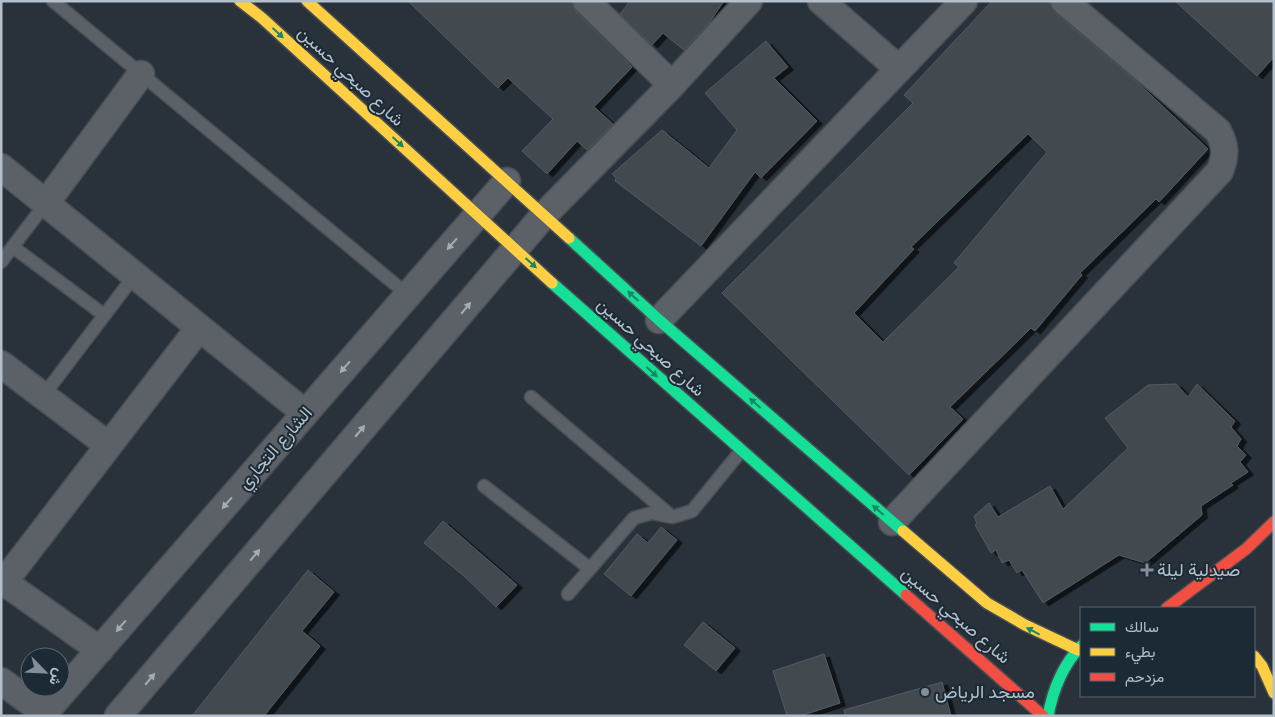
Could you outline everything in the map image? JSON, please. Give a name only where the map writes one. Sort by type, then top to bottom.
[{"type":"street","name":"شارع صبحي حسين","points":[[240,1],[269,24],[477,215],[741,451],[957,638],[1042,716]]},
{"type":"street","name":"شارع صبحي حسين","points":[[307,1],[659,320],[975,594],[1002,614],[1038,634],[1079,648]]},
{"type":"street","points":[[586,1],[672,85]]},
{"type":"street","points":[[118,716],[544,215],[672,85],[749,1]]},
{"type":"street","points":[[822,1],[899,69]]},
{"type":"street","points":[[659,320],[964,1]]},
{"type":"street","points":[[892,522],[1220,171],[1226,156],[1224,142],[1218,131],[1064,1]]},
{"type":"street","points":[[46,203],[141,74]]},
{"type":"street","points":[[1,167],[306,413]]},
{"type":"street","name":"الشارع التجاري","points":[[44,714],[507,181]]},
{"type":"street","points":[[100,650],[2,581],[199,328]]},
{"type":"street","points":[[1,364],[108,445]]},
{"type":"street","points":[[1168,607],[1246,549],[1274,522]]},
{"type":"street","points":[[1048,716],[1057,682],[1079,648]]},
{"type":"street","points":[[1255,658],[1273,685]]},
{"type":"street","points":[[1,681],[44,714]]},
{"type":"lane","points":[[53,1],[408,295]]},
{"type":"lane","points":[[1,262],[46,203]]},
{"type":"lane","points":[[13,247],[104,315]]},
{"type":"lane","points":[[43,396],[135,275]]},
{"type":"lane","points":[[531,397],[672,517]]},
{"type":"lane","points":[[568,594],[634,518],[652,513],[672,517],[692,511],[741,451]]},
{"type":"lane","points":[[484,486],[589,568]]},
{"type":"building","points":[[408,1],[571,1],[576,12],[632,67],[594,107],[613,124],[587,150],[577,141],[547,174],[522,151],[553,119],[508,78],[498,88]]},
{"type":"building","points":[[630,1],[724,1],[709,23],[684,50],[663,33],[652,45],[620,14]]},
{"type":"building","points":[[992,1],[1049,1],[1054,12],[1136,81],[1208,149],[1159,202],[1156,199],[1080,273],[1082,275],[1035,331],[1031,328],[950,407],[963,419],[909,475],[722,293],[913,103],[904,95]],"holes":[[[1028,134],[1047,152],[954,263],[959,267],[883,342],[854,313],[914,249],[911,247]]]},
{"type":"building","points":[[1175,1],[1274,1],[1274,57],[1257,76]]},
{"type":"building","points":[[766,41],[788,67],[774,78],[817,121],[761,178],[755,172],[701,246],[615,181],[616,178],[612,174],[662,130],[709,168],[737,130],[705,93]]},
{"type":"building","points":[[1176,384],[1188,397],[1197,384],[1235,421],[1231,427],[1241,439],[1237,446],[1246,455],[1240,462],[1248,472],[1231,483],[1233,485],[1201,506],[1202,515],[1145,563],[1119,555],[1043,603],[1022,570],[1017,573],[1009,560],[1002,563],[996,550],[991,553],[975,525],[977,524],[974,516],[989,503],[998,517],[1050,486],[1063,509],[1128,448],[1105,418],[1148,385]]},
{"type":"building","points":[[443,521],[517,585],[496,607],[465,577],[424,543]]},
{"type":"building","points":[[661,527],[677,540],[631,596],[604,574],[637,534],[648,543]]},
{"type":"building","points":[[308,570],[334,592],[302,631],[320,646],[264,716],[192,716]]},
{"type":"building","points":[[703,622],[735,648],[716,671],[684,645]]},
{"type":"building","points":[[824,654],[840,703],[800,716],[787,716],[773,671]]},
{"type":"building","name":"مسجد الرياض","points":[[942,682],[951,716],[845,716],[844,710]]},
{"type":"traffic: fast","points":[[569,238],[659,320],[903,531]]},
{"type":"traffic: fast","points":[[552,283],[906,595]]},
{"type":"traffic: fast","points":[[1048,716],[1059,678],[1080,647]]},
{"type":"traffic: slow","points":[[240,1],[262,18],[552,283]]},
{"type":"traffic: slow","points":[[307,1],[569,238]]},
{"type":"traffic: slow","points":[[903,531],[987,603],[1025,625],[1078,650]]},
{"type":"traffic: slow","points":[[1255,657],[1262,666],[1274,693]]},
{"type":"traffic: jam","points":[[1168,607],[1246,549],[1274,522]]},
{"type":"traffic: jam","points":[[906,595],[1043,716]]},
{"type":"place","name":"صيدلية ليلة","points":[[1147,570]]},
{"type":"place","name":"مسجد الرياض","points":[[925,692]]}]
